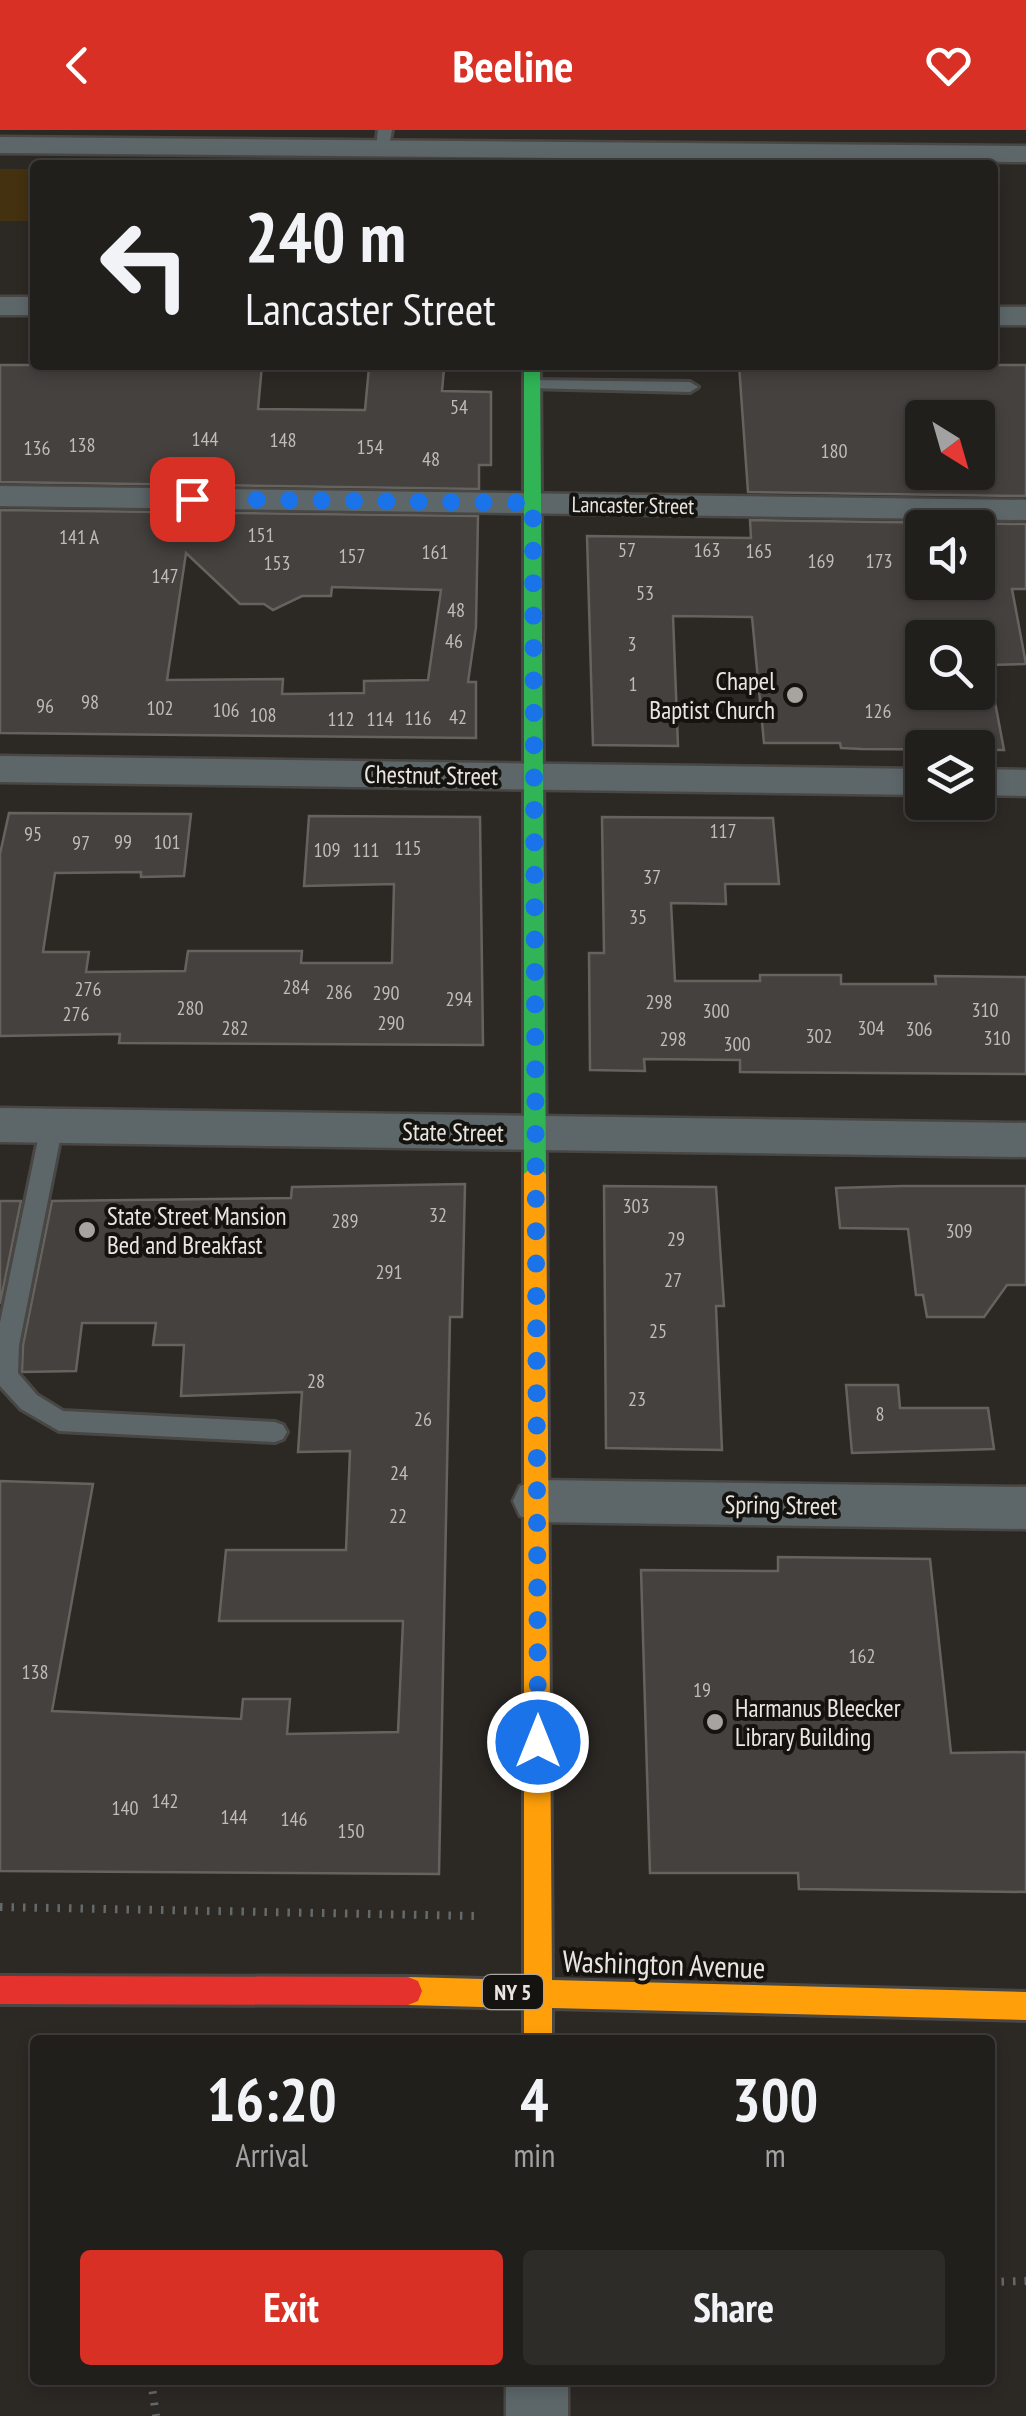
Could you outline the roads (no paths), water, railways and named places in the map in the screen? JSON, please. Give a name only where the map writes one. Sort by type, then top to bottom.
[{"type":"street","points":[[0,145],[384,139],[532,148],[1026,154]]},
{"type":"street","points":[[0,306],[30,306]]},
{"type":"street","points":[[998,316],[1026,316]]},
{"type":"street","points":[[532,375],[538,2035]]},
{"type":"street","name":"Lancaster Street","points":[[0,496],[1026,510]]},
{"type":"street","name":"Chestnut Street","points":[[0,769],[905,782]]},
{"type":"street","points":[[995,782],[1026,783]]},
{"type":"street","name":"State Street","points":[[0,1125],[1026,1140]]},
{"type":"street","name":"Spring Street","points":[[537,1501],[1026,1508]]},
{"type":"street","name":"Washington Avenue","points":[[0,1990],[538,1992],[1026,2006]]},
{"type":"street","points":[[536,2416],[537,2385]]},
{"type":"lane","points":[[532,375],[690,386]]},
{"type":"lane","points":[[52,1126],[7,1344],[6,1376],[29,1402],[59,1421],[275,1432]]},
{"type":"place","name":"Chapel Baptist Church","points":[[795,695]]},
{"type":"place","name":"State Street Mansion Bed and Breakfast","points":[[87,1230]]},
{"type":"place","name":"Harmanus Bleecker Library Building","points":[[715,1722]]}]
